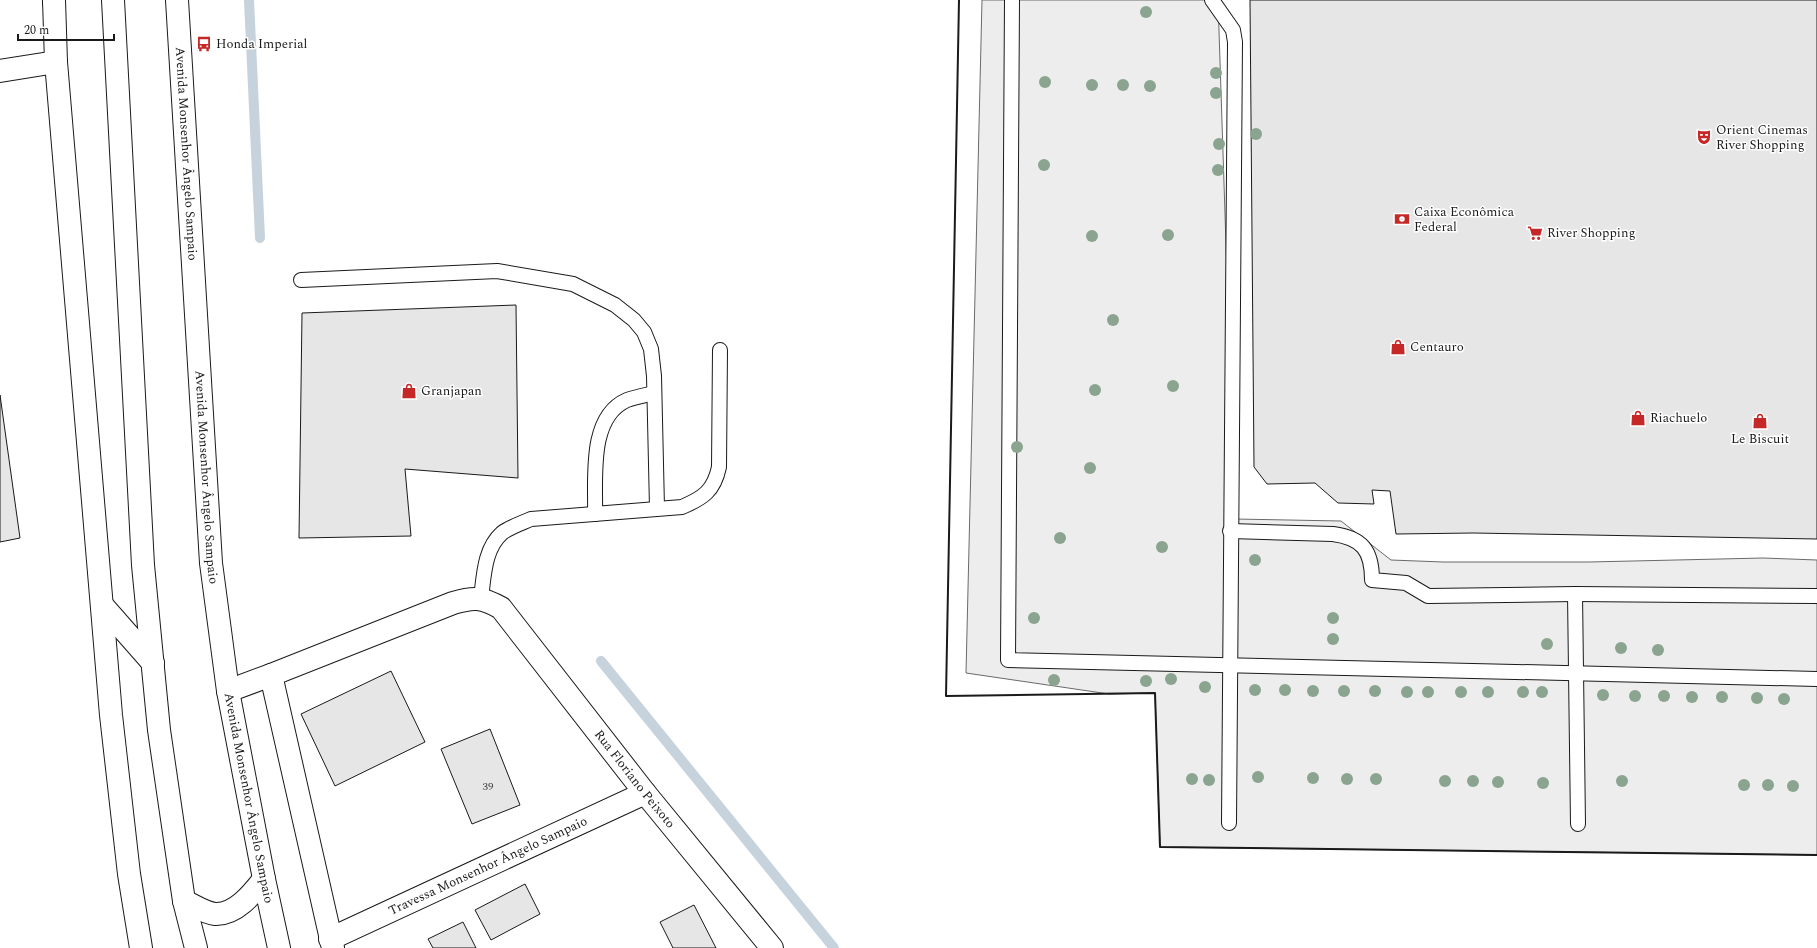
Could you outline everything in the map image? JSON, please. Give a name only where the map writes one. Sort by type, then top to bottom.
[{"type":"street","points":[[113,0],[143,558],[159,730],[184,901],[196,948]]},
{"type":"street","name":"Avenida Monsenhor Ângelo Sampaio","points":[[177,0],[211,563],[228,691],[264,879],[279,948]]},
{"type":"street","points":[[54,1],[56,62],[111,715],[125,834],[141,948]]},
{"type":"street","points":[[0,71],[56,62]]},
{"type":"street","points":[[228,691],[272,676],[453,602],[470,598],[481,598]]},
{"type":"street","name":"Rua Floriano Peixoto","points":[[481,598],[501,608],[646,793],[772,948]]},
{"type":"street","points":[[102,605],[153,663]]},
{"type":"street","points":[[272,676],[332,944]]},
{"type":"street","name":"Travessa Monsenhor Ângelo Sampaio","points":[[332,944],[646,793]]},
{"type":"street","points":[[184,901],[216,914],[243,903],[264,879]]},
{"type":"lane","points":[[1012,0],[1008,660],[1817,679]]},
{"type":"lane","points":[[1212,0],[1233,30],[1235,42],[1230,531],[1229,823]]},
{"type":"lane","points":[[301,280],[497,271],[573,284],[615,305],[634,320],[644,332],[651,349],[654,393],[656,508]]},
{"type":"lane","points":[[481,598],[487,557],[494,544],[503,533],[531,519],[682,506],[699,500],[708,491],[717,477],[720,452],[720,350]]},
{"type":"lane","points":[[595,514],[597,447],[602,425],[617,406],[628,400],[654,393]]},
{"type":"lane","points":[[1230,531],[1333,534],[1349,536],[1358,542],[1366,552],[1372,564],[1372,580],[1406,583],[1428,596],[1575,594],[1817,596]]},
{"type":"lane","points":[[1575,594],[1578,824]]},
{"type":"shaded area","points":[[982,0],[1218,0],[1235,519],[1341,521],[1391,560],[1443,562],[1589,562],[1763,558],[1817,560],[1817,855],[1160,847],[1155,693],[1109,694],[966,673]]},
{"type":"building","name":"River Shopping","points":[[1250,0],[1817,0],[1817,539],[1473,533],[1396,534],[1390,491],[1372,490],[1374,504],[1338,503],[1315,483],[1267,484],[1254,467]]},
{"type":"building","name":"Granjapan","points":[[516,305],[518,478],[405,469],[411,536],[299,538],[302,313]]},
{"type":"building","points":[[0,395],[20,538],[0,542]]},
{"type":"building","points":[[391,671],[425,742],[335,786],[301,714]]},
{"type":"building","points":[[490,729],[520,805],[472,824],[441,749]]},
{"type":"building","points":[[525,884],[540,914],[491,940],[475,910]]},
{"type":"building","points":[[694,905],[716,948],[673,948],[660,922]]},
{"type":"building","points":[[463,922],[476,948],[433,948],[428,939]]},
{"type":"waterway","points":[[249,0],[260,238]]},
{"type":"waterway","points":[[601,661],[834,948]]},
{"type":"wall","points":[[959,0],[946,696],[1155,693],[1160,847],[1817,855]]},
{"type":"place","name":"Honda Imperial","points":[[204,44]]},
{"type":"place","name":"Orient Cinemas River Shopping","points":[[1704,137]]},
{"type":"place","name":"Caixa Econômica Federal","points":[[1402,219]]},
{"type":"place","name":"River Shopping","points":[[1535,233]]},
{"type":"place","name":"Centauro","points":[[1398,347]]},
{"type":"place","name":"Granjapan","points":[[409,391]]},
{"type":"place","name":"Riachuelo","points":[[1638,418]]},
{"type":"place","name":"Le Biscuit","points":[[1760,421]]}]
